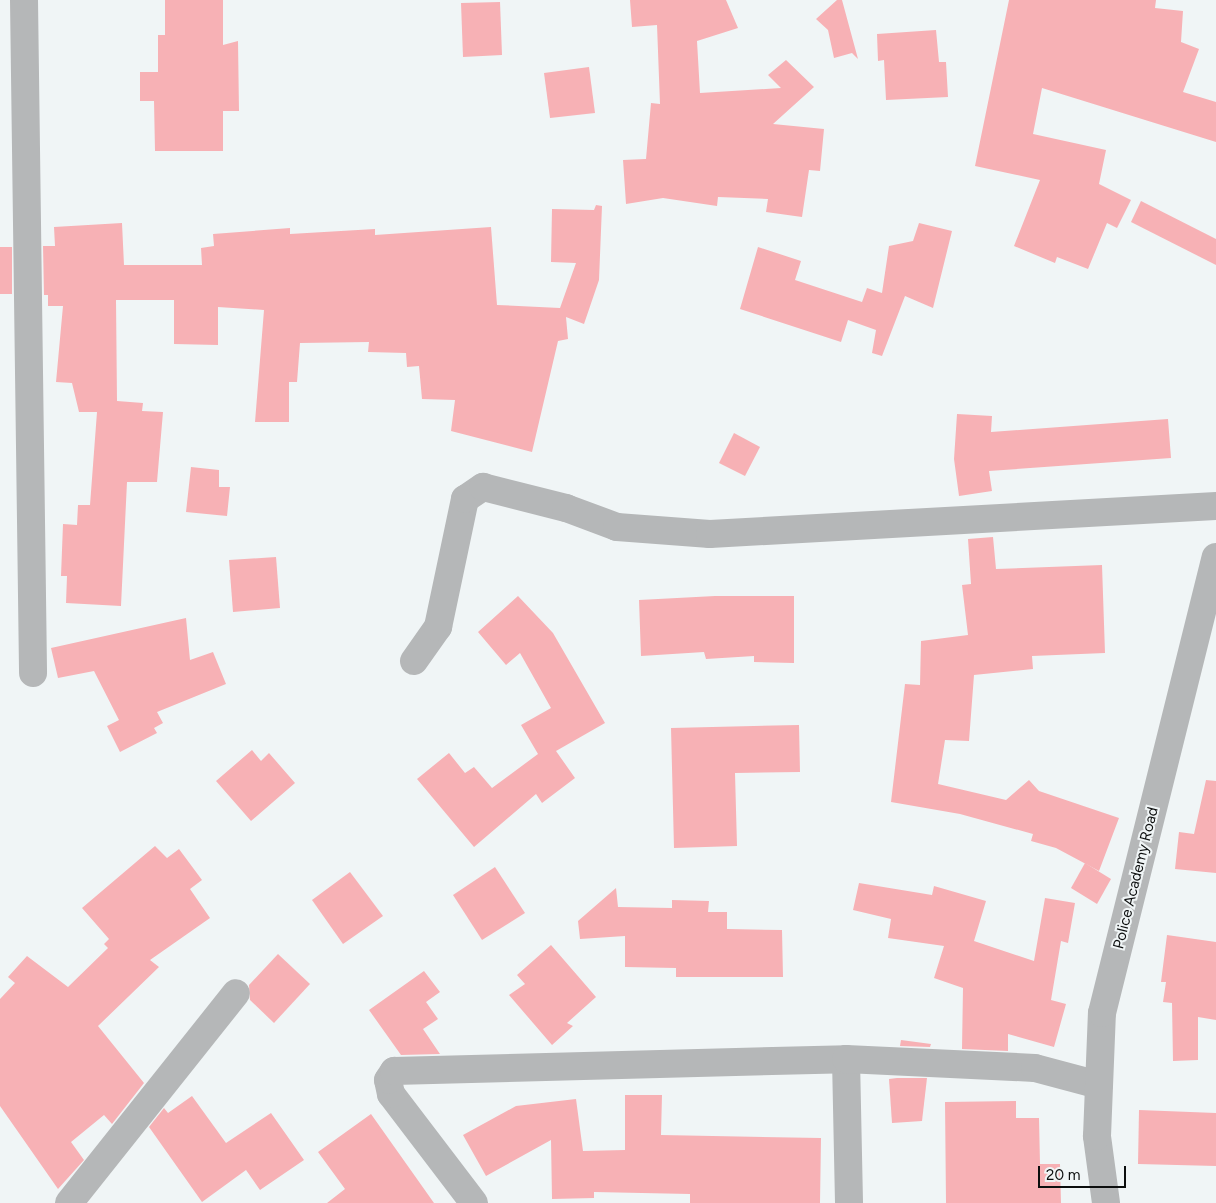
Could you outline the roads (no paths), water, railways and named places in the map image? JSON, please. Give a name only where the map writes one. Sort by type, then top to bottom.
[{"type":"street","points":[[24,0],[33,673]]},
{"type":"street","points":[[414,661],[438,627],[465,499],[483,488],[566,508],[617,527],[710,534],[1216,506]]},
{"type":"street","name":"Police Academy Road","points":[[1106,1203],[1097,1136],[1102,1013],[1216,557]]},
{"type":"street","points":[[69,1203],[236,993]]},
{"type":"street","points":[[846,1059],[849,1203]]},
{"type":"street","points":[[474,1203],[391,1094],[388,1080],[394,1071],[846,1059],[1035,1068],[1099,1085]]}]
